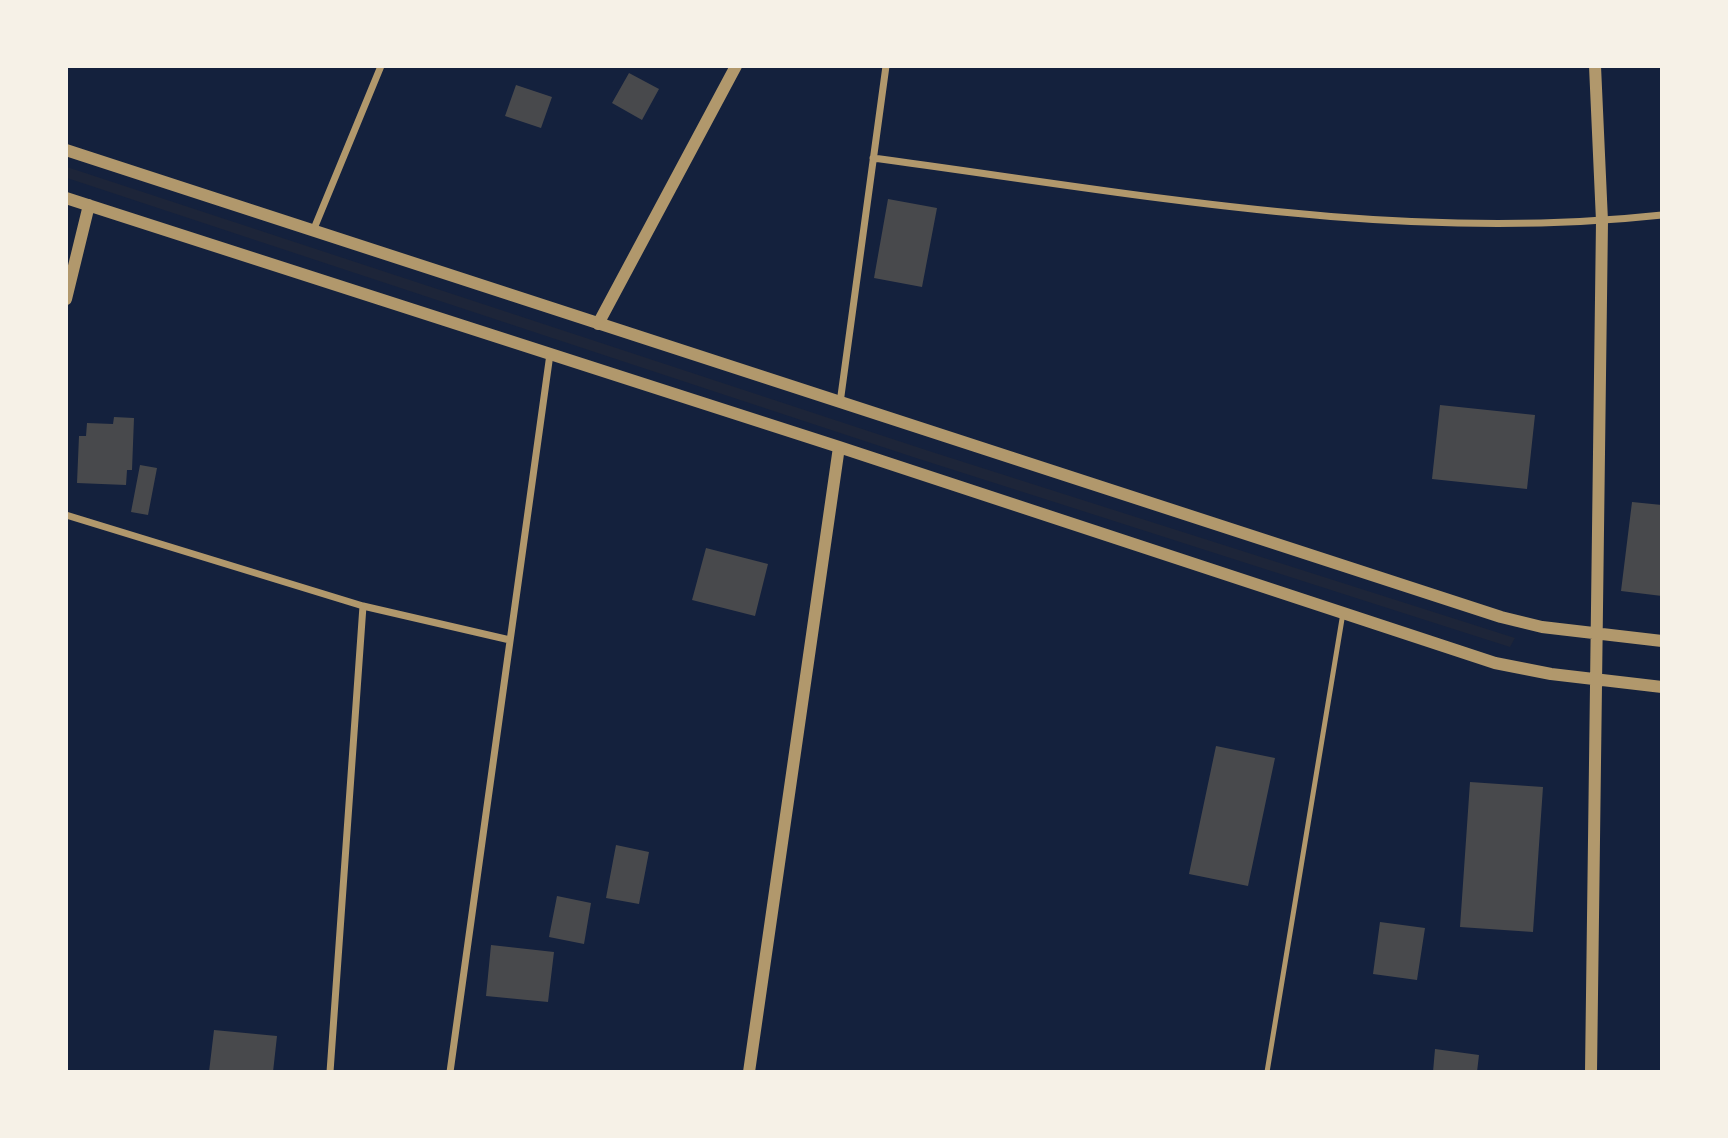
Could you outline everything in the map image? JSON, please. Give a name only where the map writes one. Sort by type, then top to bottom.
[{"type":"street","points":[[313,231],[381,66]]},
{"type":"street","points":[[598,324],[736,66]]},
{"type":"street","points":[[840,404],[886,66]]},
{"type":"street","points":[[1591,1072],[1602,221],[1595,66]]},
{"type":"street","points":[[66,150],[1501,617],[1597,634],[1661,641]]},
{"type":"street","points":[[873,158],[1320,217],[1412,222],[1602,221],[1661,215]]},
{"type":"street","points":[[66,198],[839,447],[1495,663],[1661,687]]},
{"type":"street","points":[[66,299],[89,205]]},
{"type":"street","points":[[450,1072],[550,354]]},
{"type":"street","points":[[749,1072],[839,447]]},
{"type":"street","points":[[66,515],[363,606],[510,640]]},
{"type":"street","points":[[330,1072],[363,606]]},
{"type":"lane","points":[[1267,1072],[1343,613]]},
{"type":"shaded area","points":[[67,167],[929,451],[1515,638],[1510,647],[916,458],[67,178]]},
{"type":"building","points":[[629,73],[659,89],[642,120],[612,103]]},
{"type":"building","points":[[516,85],[552,97],[541,128],[505,116]]},
{"type":"building","points":[[888,199],[937,208],[922,287],[874,278]]},
{"type":"building","points":[[1440,405],[1535,415],[1527,489],[1432,479]]},
{"type":"building","points":[[114,417],[134,418],[132,470],[127,470],[126,485],[77,483],[79,436],[86,436],[87,423],[113,424]]},
{"type":"building","points":[[140,465],[157,468],[148,515],[131,512]]},
{"type":"building","points":[[1632,502],[1662,505],[1662,596],[1621,591]]},
{"type":"building","points":[[706,548],[768,564],[755,616],[692,600]]},
{"type":"building","points":[[1216,746],[1275,758],[1248,886],[1189,874]]},
{"type":"building","points":[[1470,782],[1543,787],[1533,932],[1460,927]]},
{"type":"building","points":[[616,845],[649,852],[639,904],[606,898]]},
{"type":"building","points":[[557,896],[591,903],[584,944],[549,937]]},
{"type":"building","points":[[1380,922],[1425,928],[1417,980],[1373,974]]},
{"type":"building","points":[[491,945],[554,952],[548,1002],[486,996]]},
{"type":"building","points":[[214,1030],[277,1036],[273,1072],[209,1072]]},
{"type":"building","points":[[1435,1049],[1479,1055],[1477,1072],[1433,1072]]}]
